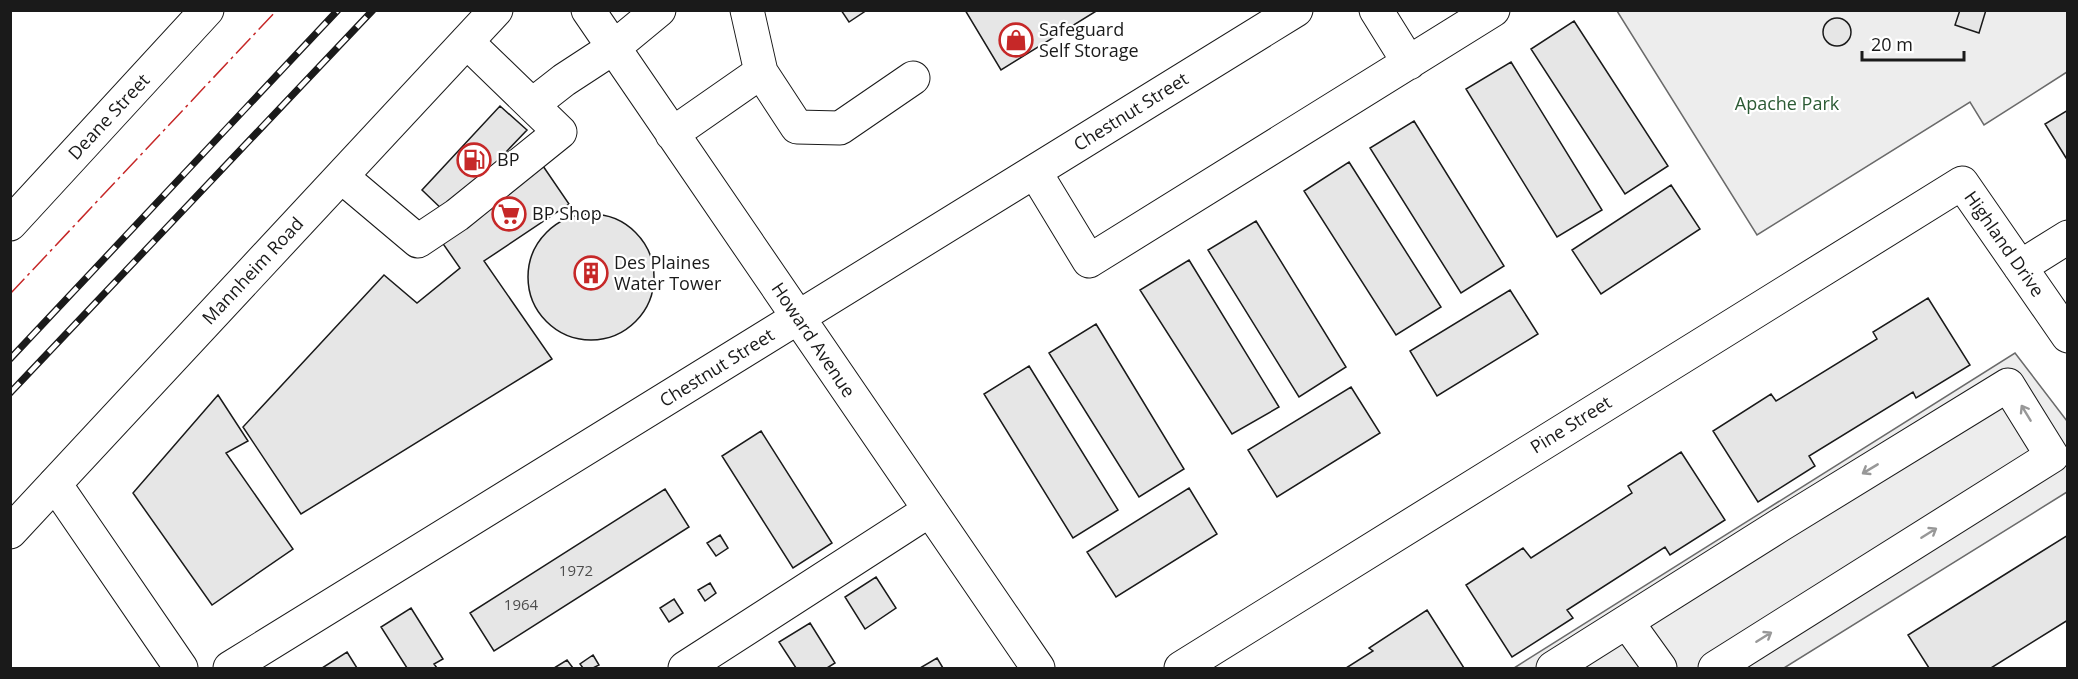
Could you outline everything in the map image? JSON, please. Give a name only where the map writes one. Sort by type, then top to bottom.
[{"type":"street","name":"Deane Street","points":[[10,224],[207,10]]},
{"type":"street","name":"Mannheim Road","points":[[10,532],[496,10]]},
{"type":"street","name":"Howard Avenue","points":[[588,10],[1038,669]]},
{"type":"street","points":[[532,105],[564,80],[613,48],[659,10]]},
{"type":"street","points":[[747,10],[761,72],[797,127],[840,128],[913,78]]},
{"type":"street","name":"Chestnut Street","points":[[230,669],[1296,10]]},
{"type":"street","points":[[1376,10],[1409,63]]},
{"type":"street","points":[[1035,172],[1089,261],[1493,10]]},
{"type":"street","points":[[342,177],[417,241],[457,215],[560,132],[467,42]]},
{"type":"street","points":[[672,134],[761,72]]},
{"type":"street","name":"Highland Drive","points":[[1962,183],[2067,336]]},
{"type":"street","name":"Pine Street","points":[[1181,669],[1962,183]]},
{"type":"street","points":[[2020,267],[2067,237]]},
{"type":"street","points":[[1553,669],[1780,525],[2008,385],[2052,456],[1715,669]]},
{"type":"street","points":[[55,484],[181,669]]},
{"type":"street","points":[[685,669],[930,510]]},
{"type":"street","points":[[1627,622],[1660,669]]},
{"type":"shaded area","name":"Apache Park","points":[[1617,11],[2067,11],[2067,72],[1984,125],[1970,102],[1757,235]]},
{"type":"shaded area","points":[[2015,353],[2067,421],[2067,492],[1784,668],[1514,668]]},
{"type":"building","points":[[841,10],[867,10],[849,22]]},
{"type":"building","name":"Safeguard Self Storage","points":[[965,10],[1098,10],[1001,70]]},
{"type":"building","points":[[1960,10],[1986,10],[1979,33],[1955,25]]},
{"type":"building","points":[[1837,18],[1847,22],[1851,32],[1847,42],[1837,46],[1827,42],[1823,32],[1827,22]]},
{"type":"building","points":[[1574,21],[1668,166],[1625,194],[1531,49]]},
{"type":"building","points":[[1511,62],[1602,210],[1557,237],[1466,89]]},
{"type":"building","name":"BP","points":[[500,106],[527,130],[447,214],[422,190]]},
{"type":"building","points":[[2068,110],[2068,161],[2045,124]]},
{"type":"building","points":[[1414,121],[1504,266],[1461,293],[1370,148]]},
{"type":"building","points":[[1349,162],[1441,307],[1396,335],[1304,191]]},
{"type":"building","points":[[543,166],[569,204],[484,261],[552,359],[301,514],[243,427],[384,275],[417,303],[460,268],[439,238]]},
{"type":"building","points":[[1671,185],[1700,229],[1601,294],[1572,250]]},
{"type":"building","name":"Des Plaines Water Tower","points":[[591,214],[615,219],[635,233],[649,253],[654,277],[649,301],[635,321],[615,335],[591,340],[567,335],[547,321],[533,301],[528,277],[533,253],[547,233],[567,219]]},
{"type":"building","points":[[1256,221],[1346,367],[1299,397],[1208,250]]},
{"type":"building","points":[[1189,260],[1279,407],[1232,434],[1140,290]]},
{"type":"building","points":[[1510,290],[1538,334],[1437,396],[1410,351]]},
{"type":"building","points":[[1928,298],[1970,365],[1916,398],[1913,392],[1809,456],[1815,466],[1758,502],[1713,431],[1771,394],[1776,401],[1877,339],[1873,332]]},
{"type":"building","points":[[1096,324],[1184,469],[1139,497],[1049,353]]},
{"type":"building","points":[[1029,366],[1118,510],[1073,538],[984,394]]},
{"type":"building","points":[[1351,387],[1380,433],[1277,497],[1248,450]]},
{"type":"building","points":[[218,395],[248,441],[226,453],[293,549],[212,605],[133,493]]},
{"type":"building","points":[[761,431],[832,543],[793,568],[722,456]]},
{"type":"building","points":[[1681,452],[1725,520],[1670,555],[1665,547],[1567,610],[1573,618],[1512,657],[1466,585],[1523,548],[1531,558],[1632,493],[1628,486]]},
{"type":"building","points":[[1189,488],[1217,534],[1116,597],[1087,552]]},
{"type":"building","points":[[665,489],[689,527],[494,651],[470,613]]},
{"type":"building","points":[[720,535],[728,548],[716,556],[707,543]]},
{"type":"building","points":[[2068,535],[2068,620],[1991,668],[1929,668],[1908,635]]},
{"type":"building","points":[[876,577],[896,608],[865,629],[845,597]]},
{"type":"building","points":[[710,583],[716,593],[705,601],[698,590]]},
{"type":"building","points":[[674,599],[683,613],[669,622],[660,608]]},
{"type":"building","points":[[411,608],[443,659],[434,664],[437,668],[407,668],[381,627]]},
{"type":"building","points":[[1427,610],[1464,668],[1346,668],[1373,651],[1369,648]]},
{"type":"building","points":[[810,623],[835,663],[827,668],[796,668],[779,642]]},
{"type":"building","points":[[347,652],[357,668],[322,668]]},
{"type":"building","points":[[593,655],[599,665],[593,668],[583,668],[580,664]]},
{"type":"building","points":[[937,658],[943,668],[920,668]]},
{"type":"building","points":[[567,660],[573,668],[554,668]]},
{"type":"railway","points":[[10,359],[338,10]]},
{"type":"railway","points":[[10,393],[373,10]]},
{"type":"power","points":[[10,294],[277,10]]},
{"type":"place","name":"Safeguard Self Storage","points":[[1016,40]]},
{"type":"place","name":"BP","points":[[474,160]]},
{"type":"place","name":"BP Shop","points":[[509,214]]},
{"type":"place","name":"Des Plaines Water Tower","points":[[591,273]]}]
